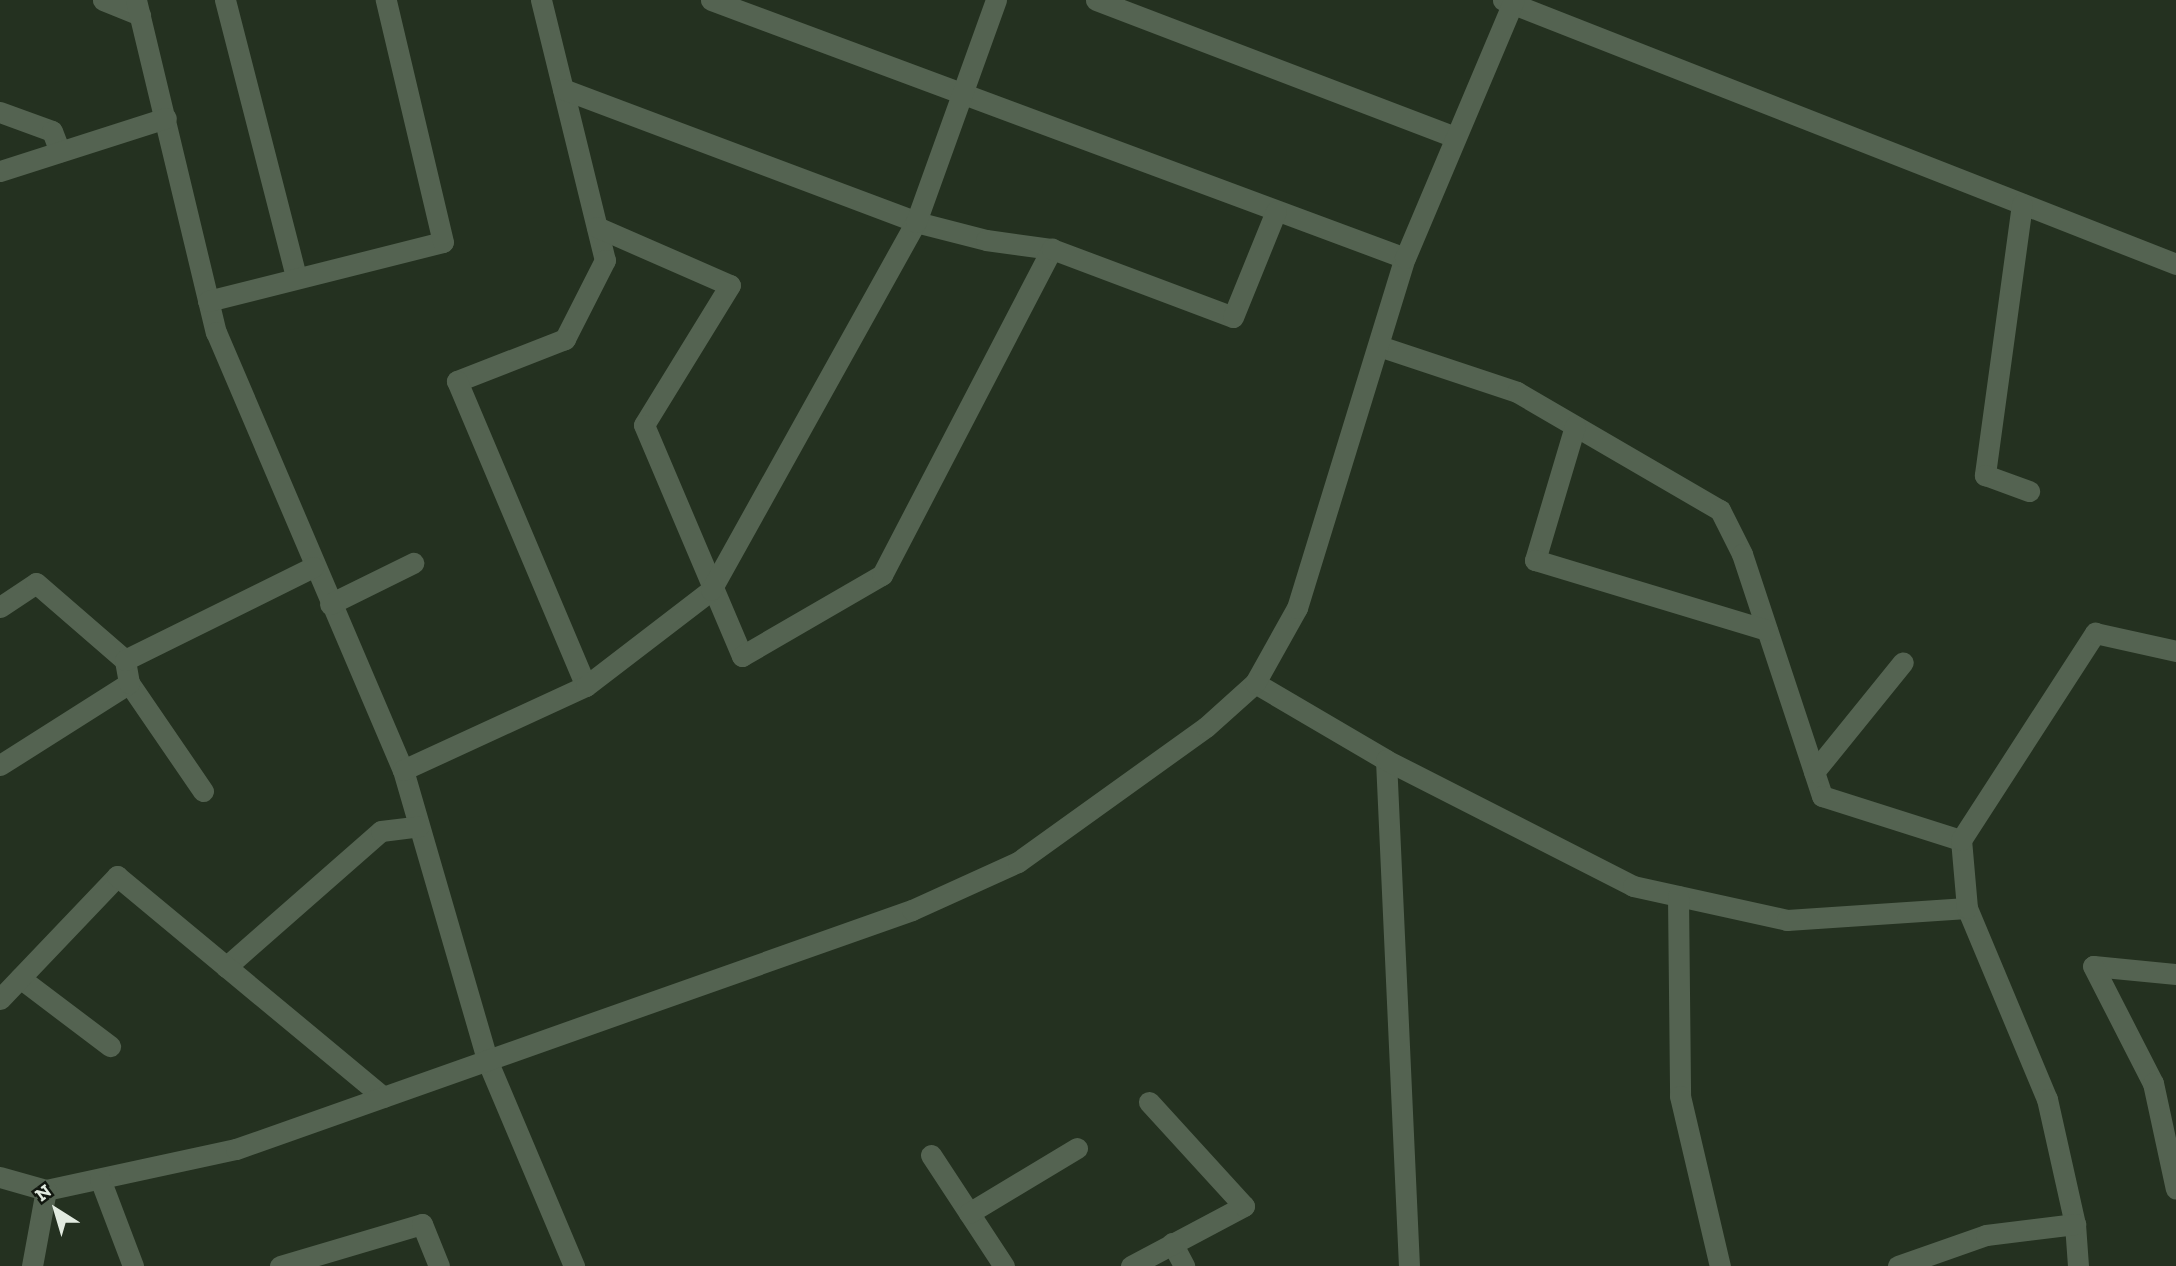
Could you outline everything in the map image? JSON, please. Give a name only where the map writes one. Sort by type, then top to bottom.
[{"type":"street","points":[[103,0],[138,8],[216,332],[313,567],[402,770],[488,1060],[574,1266]]},
{"type":"street","points":[[225,0],[296,276]]},
{"type":"street","points":[[208,301],[296,276],[443,242],[386,0]]},
{"type":"street","points":[[541,0],[605,260],[565,339],[457,381],[586,686]]},
{"type":"street","points":[[711,0],[960,96],[1405,258]]},
{"type":"street","points":[[402,770],[586,686],[711,590],[916,222],[996,0]]},
{"type":"street","points":[[1096,0],[1452,136]]},
{"type":"street","points":[[0,1177],[46,1190],[236,1149],[912,909],[1018,862],[1206,727],[1255,683],[1297,608],[1405,258],[1452,136],[1510,1],[2176,264]]},
{"type":"street","points":[[563,89],[916,222],[986,240],[1052,249],[1233,317],[1276,211]]},
{"type":"street","points":[[0,113],[52,131],[60,152]]},
{"type":"street","points":[[0,171],[166,118]]},
{"type":"street","points":[[2022,204],[1985,475],[2029,491]]},
{"type":"street","points":[[597,227],[730,285],[644,425],[711,590],[742,656],[882,575],[1052,249]]},
{"type":"street","points":[[1379,346],[1517,392],[1720,510],[1742,554],[1822,796],[1961,840]]},
{"type":"street","points":[[1575,426],[1535,560],[1767,630]]},
{"type":"street","points":[[330,604],[413,563]]},
{"type":"street","points":[[125,660],[313,567]]},
{"type":"street","points":[[0,607],[36,583],[125,660],[130,682],[203,791]]},
{"type":"street","points":[[2078,1266],[2075,1224],[2047,1099],[1967,908],[1961,840],[2095,633],[2176,651]]},
{"type":"street","points":[[1814,772],[1903,662]]},
{"type":"street","points":[[0,765],[130,682]]},
{"type":"street","points":[[1255,683],[1386,760],[1633,886],[1787,920],[1967,908]]},
{"type":"street","points":[[1386,760],[1409,1266]]},
{"type":"street","points":[[226,967],[381,831],[419,826]]},
{"type":"street","points":[[0,999],[117,876],[383,1097]]},
{"type":"street","points":[[1678,896],[1681,1096],[1720,1266]]},
{"type":"street","points":[[2176,974],[2093,965],[2153,1083],[2176,1189]]},
{"type":"street","points":[[20,978],[110,1046]]},
{"type":"street","points":[[1131,1266],[1244,1206],[1149,1102]]},
{"type":"street","points":[[969,1213],[1077,1148]]},
{"type":"street","points":[[930,1155],[1004,1266]]},
{"type":"street","points":[[100,1179],[133,1266]]},
{"type":"street","points":[[32,1266],[46,1190]]},
{"type":"street","points":[[280,1266],[422,1224],[439,1266]]},
{"type":"street","points":[[1898,1266],[1986,1235],[2075,1224]]},
{"type":"street","points":[[1172,1243],[1184,1266]]}]
